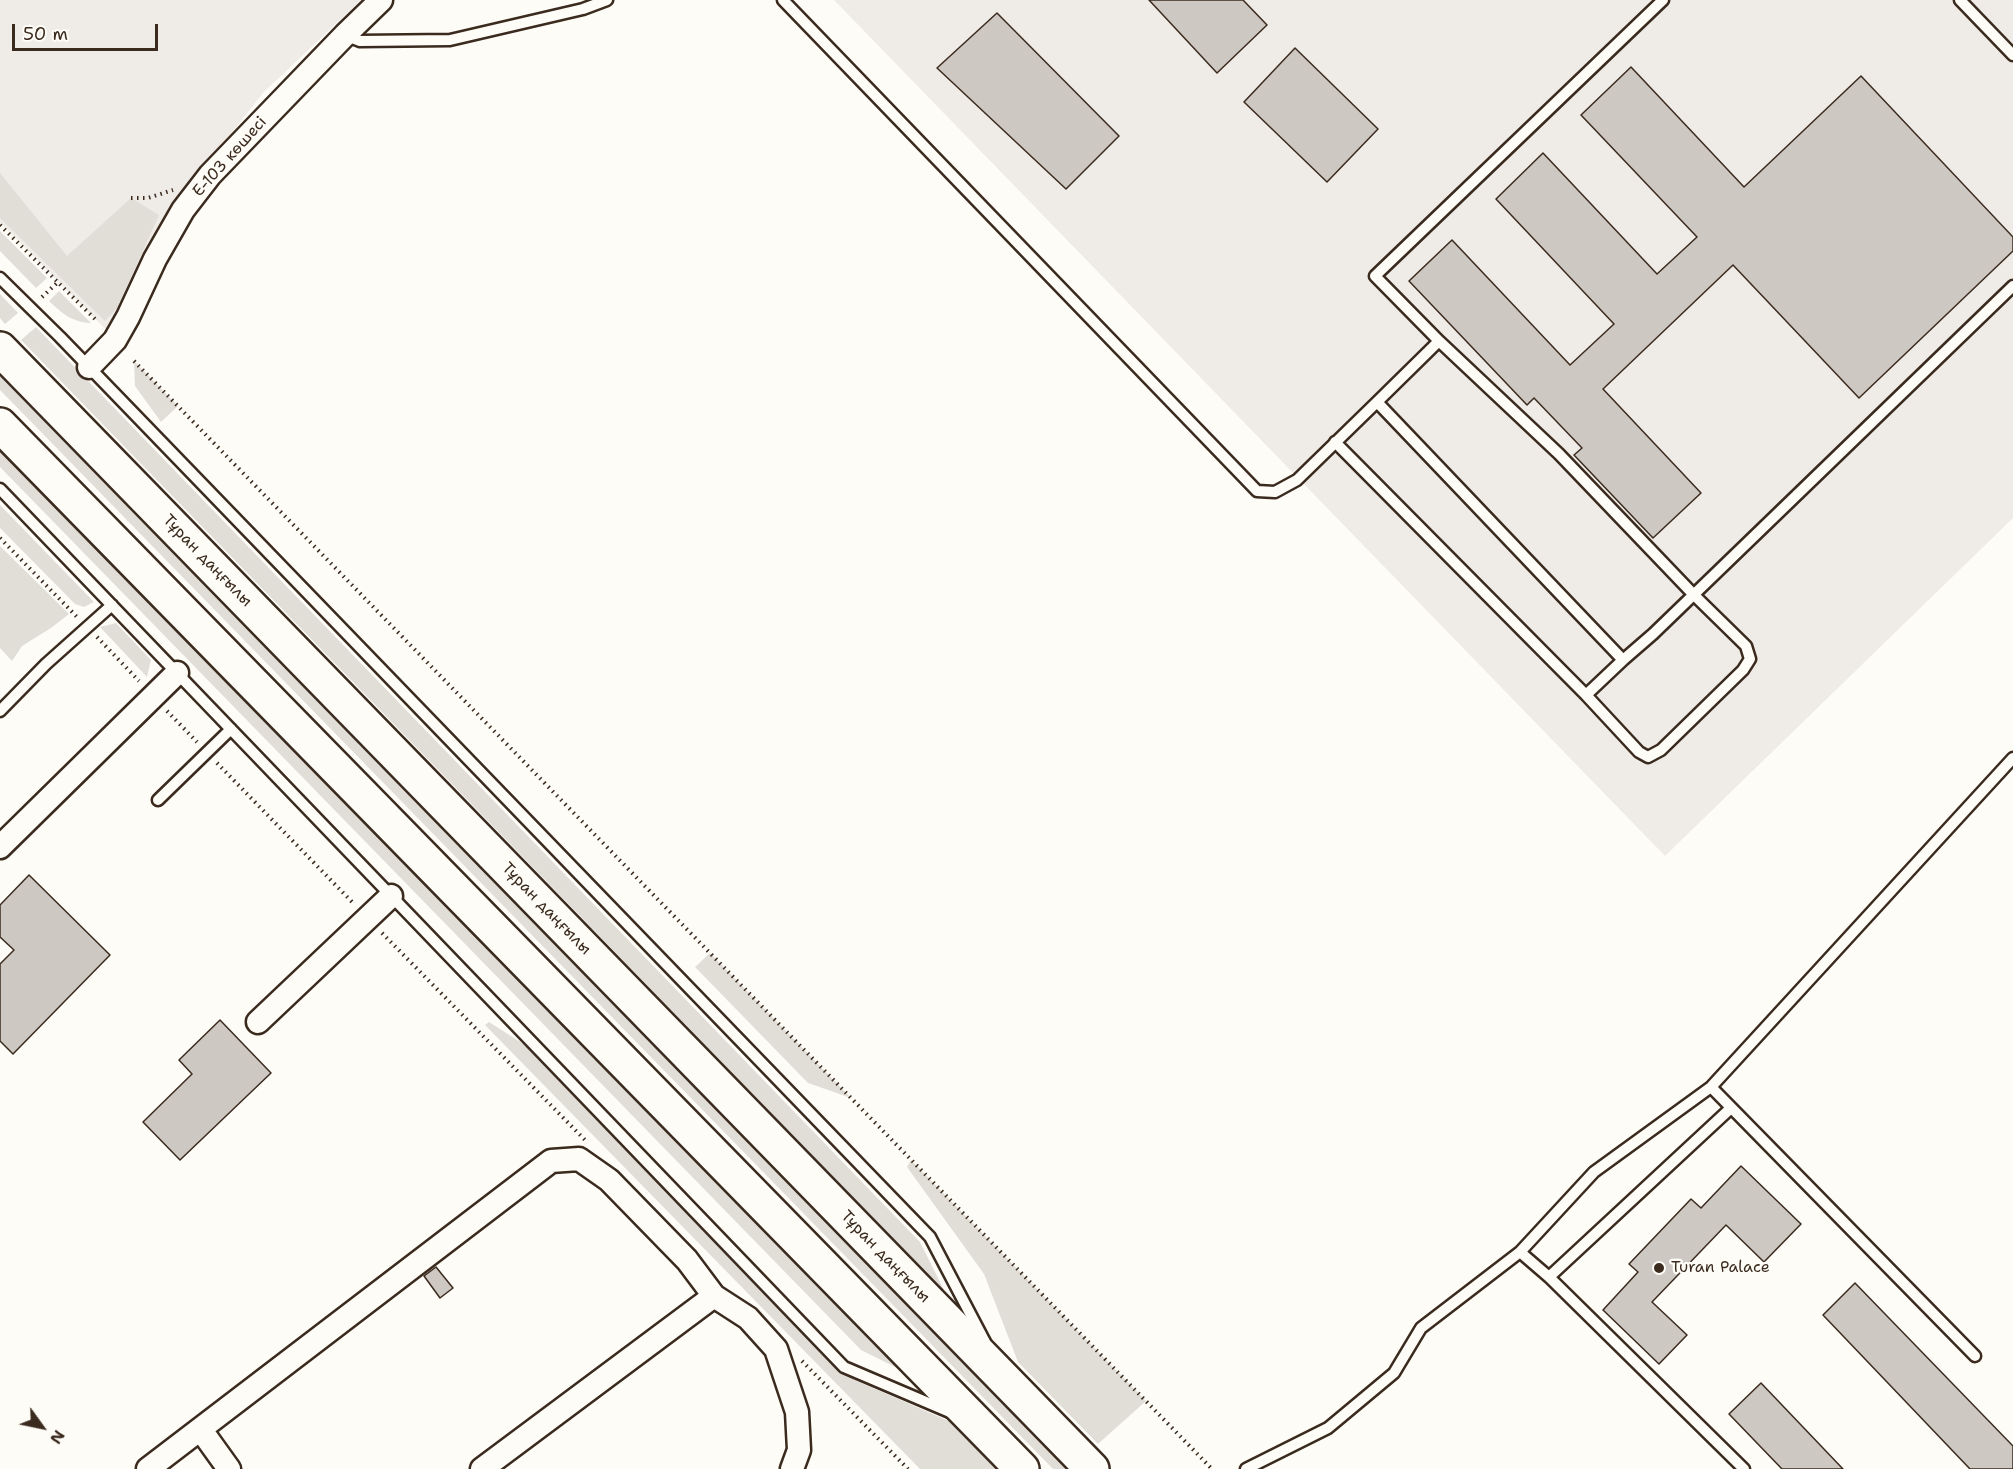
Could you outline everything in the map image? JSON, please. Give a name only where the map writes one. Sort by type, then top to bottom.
[{"type":"main road","name":"Тұран даңғылы","points":[[0,349],[1092,1469]]},
{"type":"main road","points":[[0,425],[1022,1469]]},
{"type":"street","name":"Е-103 көшесі","points":[[89,367],[115,340],[129,317],[155,259],[183,210],[210,175],[381,0]]},
{"type":"street","points":[[0,847],[177,673]]},
{"type":"street","points":[[258,1022],[391,896]]},
{"type":"street","points":[[148,1469],[551,1161],[579,1159],[609,1180],[687,1260],[714,1296],[748,1318],[776,1349],[797,1412],[799,1450],[792,1469]]},
{"type":"street","points":[[482,1469],[714,1296]]},
{"type":"street","points":[[201,1430],[229,1469]]},
{"type":"lane","points":[[345,35],[360,41],[450,40],[583,9],[607,0]]},
{"type":"lane","points":[[783,0],[1257,491],[1275,492],[1297,480],[1439,341]]},
{"type":"lane","points":[[1335,442],[1586,695],[1639,752],[1648,757],[1661,750],[1743,670],[1750,659],[1746,646],[1559,454],[1439,341],[1375,276],[1663,0]]},
{"type":"lane","points":[[1960,0],[2013,55]]},
{"type":"lane","points":[[0,278],[89,367],[930,1238],[1007,1382]]},
{"type":"lane","points":[[1586,695],[1694,595],[2013,286]]},
{"type":"lane","points":[[1377,402],[1623,660]]},
{"type":"lane","points":[[0,489],[844,1367],[977,1423]]},
{"type":"lane","points":[[0,711],[46,664],[112,606]]},
{"type":"lane","points":[[158,800],[231,729]]},
{"type":"lane","points":[[1246,1469],[1328,1428],[1394,1373],[1421,1328],[1520,1252],[1594,1172],[1711,1087],[2013,758]]},
{"type":"lane","points":[[1711,1087],[1975,1356]]},
{"type":"lane","points":[[1549,1277],[1731,1108]]},
{"type":"lane","points":[[1520,1252],[1549,1277],[1744,1469]]},
{"type":"path","points":[[0,225],[96,320]]},
{"type":"path","points":[[42,297],[58,282]]},
{"type":"path","points":[[134,361],[1212,1469]]},
{"type":"path","points":[[0,538],[592,1147]]},
{"type":"path","points":[[800,1359],[908,1469]]},
{"type":"shaded area","points":[[0,0],[361,0],[263,93],[176,203],[114,338],[0,222]]},
{"type":"shaded area","points":[[834,0],[2013,0],[2013,518],[1665,856]]},
{"type":"shaded area","points":[[0,173],[67,256],[131,198],[159,215],[117,308],[105,321],[0,218]]},
{"type":"shaded area","points":[[0,231],[47,278],[36,288],[0,251]]},
{"type":"shaded area","points":[[59,291],[91,323],[72,319],[49,301]]},
{"type":"shaded area","points":[[0,294],[18,313],[5,324],[0,318]]},
{"type":"shaded area","points":[[36,327],[920,1242],[945,1292],[21,340]]},
{"type":"shaded area","points":[[134,361],[178,406],[161,422],[135,386]]},
{"type":"shaded area","points":[[0,367],[1070,1467],[1068,1469],[1053,1469],[0,390]]},
{"type":"shaded area","points":[[0,445],[909,1374],[861,1350],[0,467]]},
{"type":"shaded area","points":[[0,505],[94,602],[84,607],[75,604],[0,528]]},
{"type":"shaded area","points":[[0,546],[69,614],[22,646],[12,661],[0,648]]},
{"type":"shaded area","points":[[116,623],[151,660],[147,677],[100,627]]},
{"type":"shaded area","points":[[710,953],[851,1098],[808,1083],[695,967]]},
{"type":"shaded area","points":[[489,1022],[525,1045],[836,1368],[857,1381],[951,1422],[1000,1469],[920,1469],[485,1025]]},
{"type":"shaded area","points":[[911,1160],[1146,1401],[1098,1444],[1018,1362],[984,1274],[907,1167]]},
{"type":"building","points":[[1149,0],[1243,0],[1267,25],[1217,73]]},
{"type":"building","points":[[997,13],[1119,136],[1066,189],[937,68]]},
{"type":"building","points":[[1295,48],[1378,129],[1327,182],[1244,102]]},
{"type":"building","points":[[1631,67],[1744,187],[1861,76],[2013,237],[2013,251],[1859,398],[1733,265],[1603,389],[1701,493],[1653,538],[1574,455],[1582,448],[1534,398],[1527,405],[1409,281],[1452,240],[1570,365],[1614,324],[1496,199],[1543,153],[1657,274],[1697,237],[1581,115]]},
{"type":"building","points":[[29,875],[110,955],[13,1054],[0,1041],[0,964],[14,950],[0,937],[0,905]]},
{"type":"building","points":[[220,1020],[271,1073],[180,1160],[143,1122],[192,1074],[179,1060]]},
{"type":"building","name":"Turan Palace","points":[[1741,1166],[1801,1224],[1764,1262],[1726,1225],[1652,1302],[1687,1335],[1659,1364],[1603,1310],[1638,1272],[1629,1264],[1691,1199],[1701,1208]]},
{"type":"building","points":[[436,1267],[453,1288],[440,1298],[424,1276]]},
{"type":"building","points":[[1855,1283],[2013,1446],[2013,1469],[1970,1469],[1823,1315]]},
{"type":"building","points":[[1761,1383],[1843,1469],[1782,1469],[1729,1414]]},
{"type":"place","name":"Turan Palace","points":[[1659,1268]]}]
